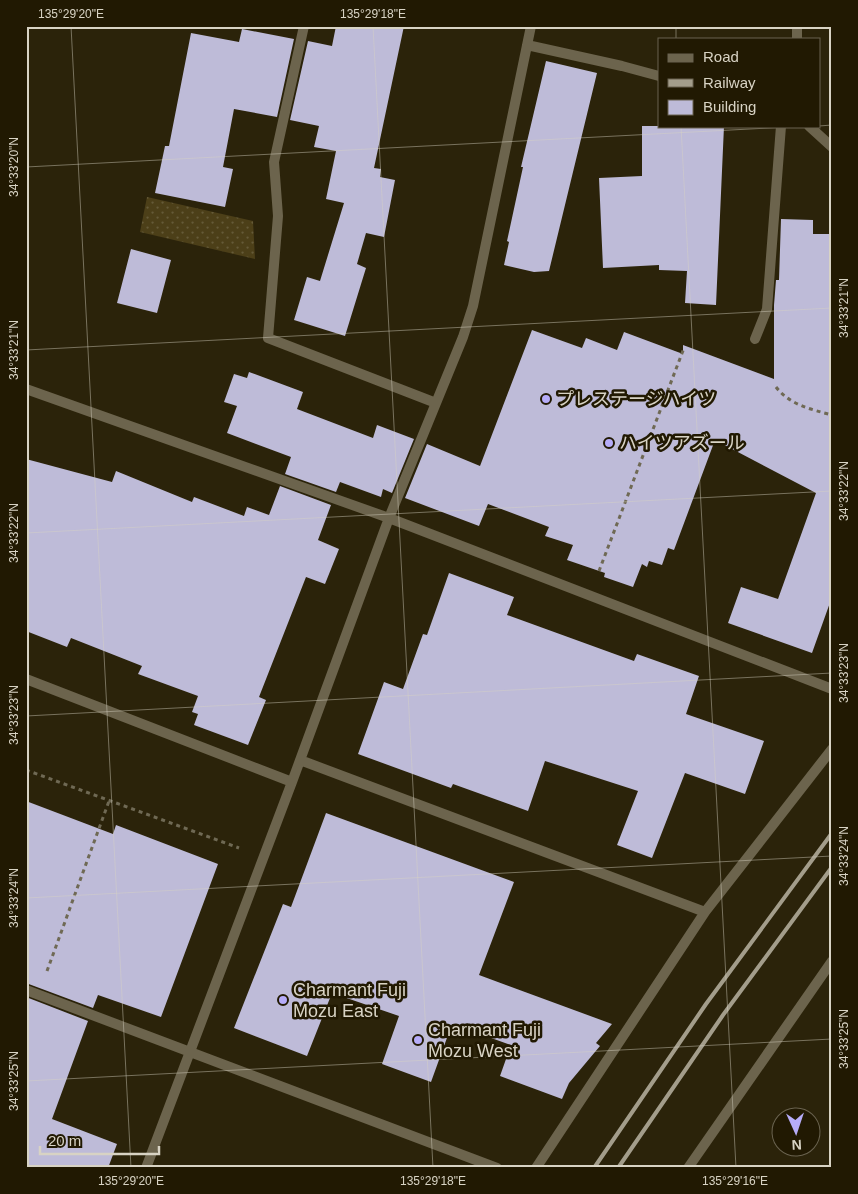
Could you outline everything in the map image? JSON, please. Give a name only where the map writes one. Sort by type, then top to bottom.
[{"type":"street","points":[[304,26],[274,162],[278,216],[268,338],[436,403]]},
{"type":"street","points":[[146,1168],[264,857],[389,518],[473,306],[531,26]]},
{"type":"street","points":[[527,45],[658,76]]},
{"type":"street","points":[[755,339],[767,309],[781,128]]},
{"type":"street","points":[[811,128],[832,147]]},
{"type":"street","points":[[26,389],[389,518],[832,688]]},
{"type":"street","points":[[26,679],[292,782]]},
{"type":"street","points":[[536,1168],[705,912],[832,749]]},
{"type":"street","points":[[300,760],[705,912]]},
{"type":"street","points":[[688,1168],[831,962]]},
{"type":"street","points":[[26,990],[497,1168]]},
{"type":"path","points":[[590,595],[684,348]]},
{"type":"path","points":[[776,387],[781,394],[797,405],[832,415]]},
{"type":"path","points":[[26,770],[264,857]]},
{"type":"path","points":[[38,995],[109,801]]},
{"type":"shaded area","points":[[147,197],[253,221],[255,259],[140,232]]},
{"type":"building","points":[[336,26],[404,26],[374,168],[381,169],[380,177],[395,180],[384,237],[366,233],[357,264],[366,268],[345,336],[294,320],[307,277],[320,281],[344,203],[326,199],[336,151],[314,147],[319,126],[290,120],[308,41],[332,46]]},
{"type":"building","points":[[242,29],[294,39],[277,117],[234,109],[223,167],[233,169],[225,207],[155,193],[165,146],[169,146],[191,33],[239,42]]},
{"type":"building","points":[[546,61],[597,73],[549,271],[534,272],[504,265],[509,242],[507,241],[523,167],[521,167]]},
{"type":"building","points":[[642,126],[658,126],[658,128],[724,128],[716,305],[685,303],[687,271],[659,270],[659,265],[603,268],[599,178],[642,176]]},
{"type":"building","points":[[781,219],[813,220],[813,234],[832,234],[832,597],[812,653],[728,623],[741,587],[778,599],[816,493],[715,440],[674,550],[668,548],[662,565],[649,561],[647,567],[642,564],[633,587],[604,577],[605,573],[567,560],[573,545],[545,536],[549,527],[488,504],[479,526],[405,498],[427,444],[480,466],[532,330],[582,348],[586,338],[617,350],[624,332],[683,354],[683,345],[774,379],[774,305],[776,280],[779,280]]},
{"type":"building","points":[[131,249],[171,260],[157,313],[117,303]]},
{"type":"building","points":[[249,372],[303,392],[297,409],[373,438],[377,425],[414,439],[392,493],[383,489],[381,497],[340,482],[336,492],[285,474],[291,457],[227,433],[237,406],[224,402],[234,374],[247,378]]},
{"type":"building","points":[[26,459],[112,482],[116,471],[192,502],[194,497],[244,516],[247,507],[269,515],[280,486],[331,505],[318,540],[339,549],[325,584],[306,577],[259,697],[266,700],[248,745],[194,725],[198,714],[192,712],[198,696],[138,674],[142,666],[71,638],[67,647],[26,631]]},
{"type":"building","points":[[449,573],[514,597],[507,615],[634,661],[637,654],[699,676],[686,714],[764,741],[745,794],[685,773],[652,858],[617,845],[638,791],[545,761],[528,811],[453,784],[451,788],[358,754],[384,682],[403,689],[423,634],[427,635]]},
{"type":"building","points":[[26,801],[113,834],[116,825],[218,864],[161,1017],[98,995],[93,1008],[26,983]]},
{"type":"building","points":[[326,813],[514,882],[479,975],[612,1024],[596,1043],[600,1046],[569,1083],[562,1099],[500,1076],[511,1045],[452,1024],[431,1082],[382,1064],[399,1016],[332,993],[307,1056],[234,1028],[283,904],[291,907]]},
{"type":"building","points":[[26,997],[88,1021],[52,1119],[117,1144],[108,1168],[26,1168]]},
{"type":"railway","points":[[594,1168],[706,1004],[832,833]]},
{"type":"railway","points":[[618,1168],[723,1015],[832,867]]},
{"type":"place","name":"プレステージハイツ","points":[[546,399]]},
{"type":"place","name":"ハイツアズール","points":[[609,443]]},
{"type":"place","name":"Charmant Fuji Mozu East","points":[[283,1000]]},
{"type":"place","name":"Charmant Fuji Mozu West","points":[[418,1040]]}]
